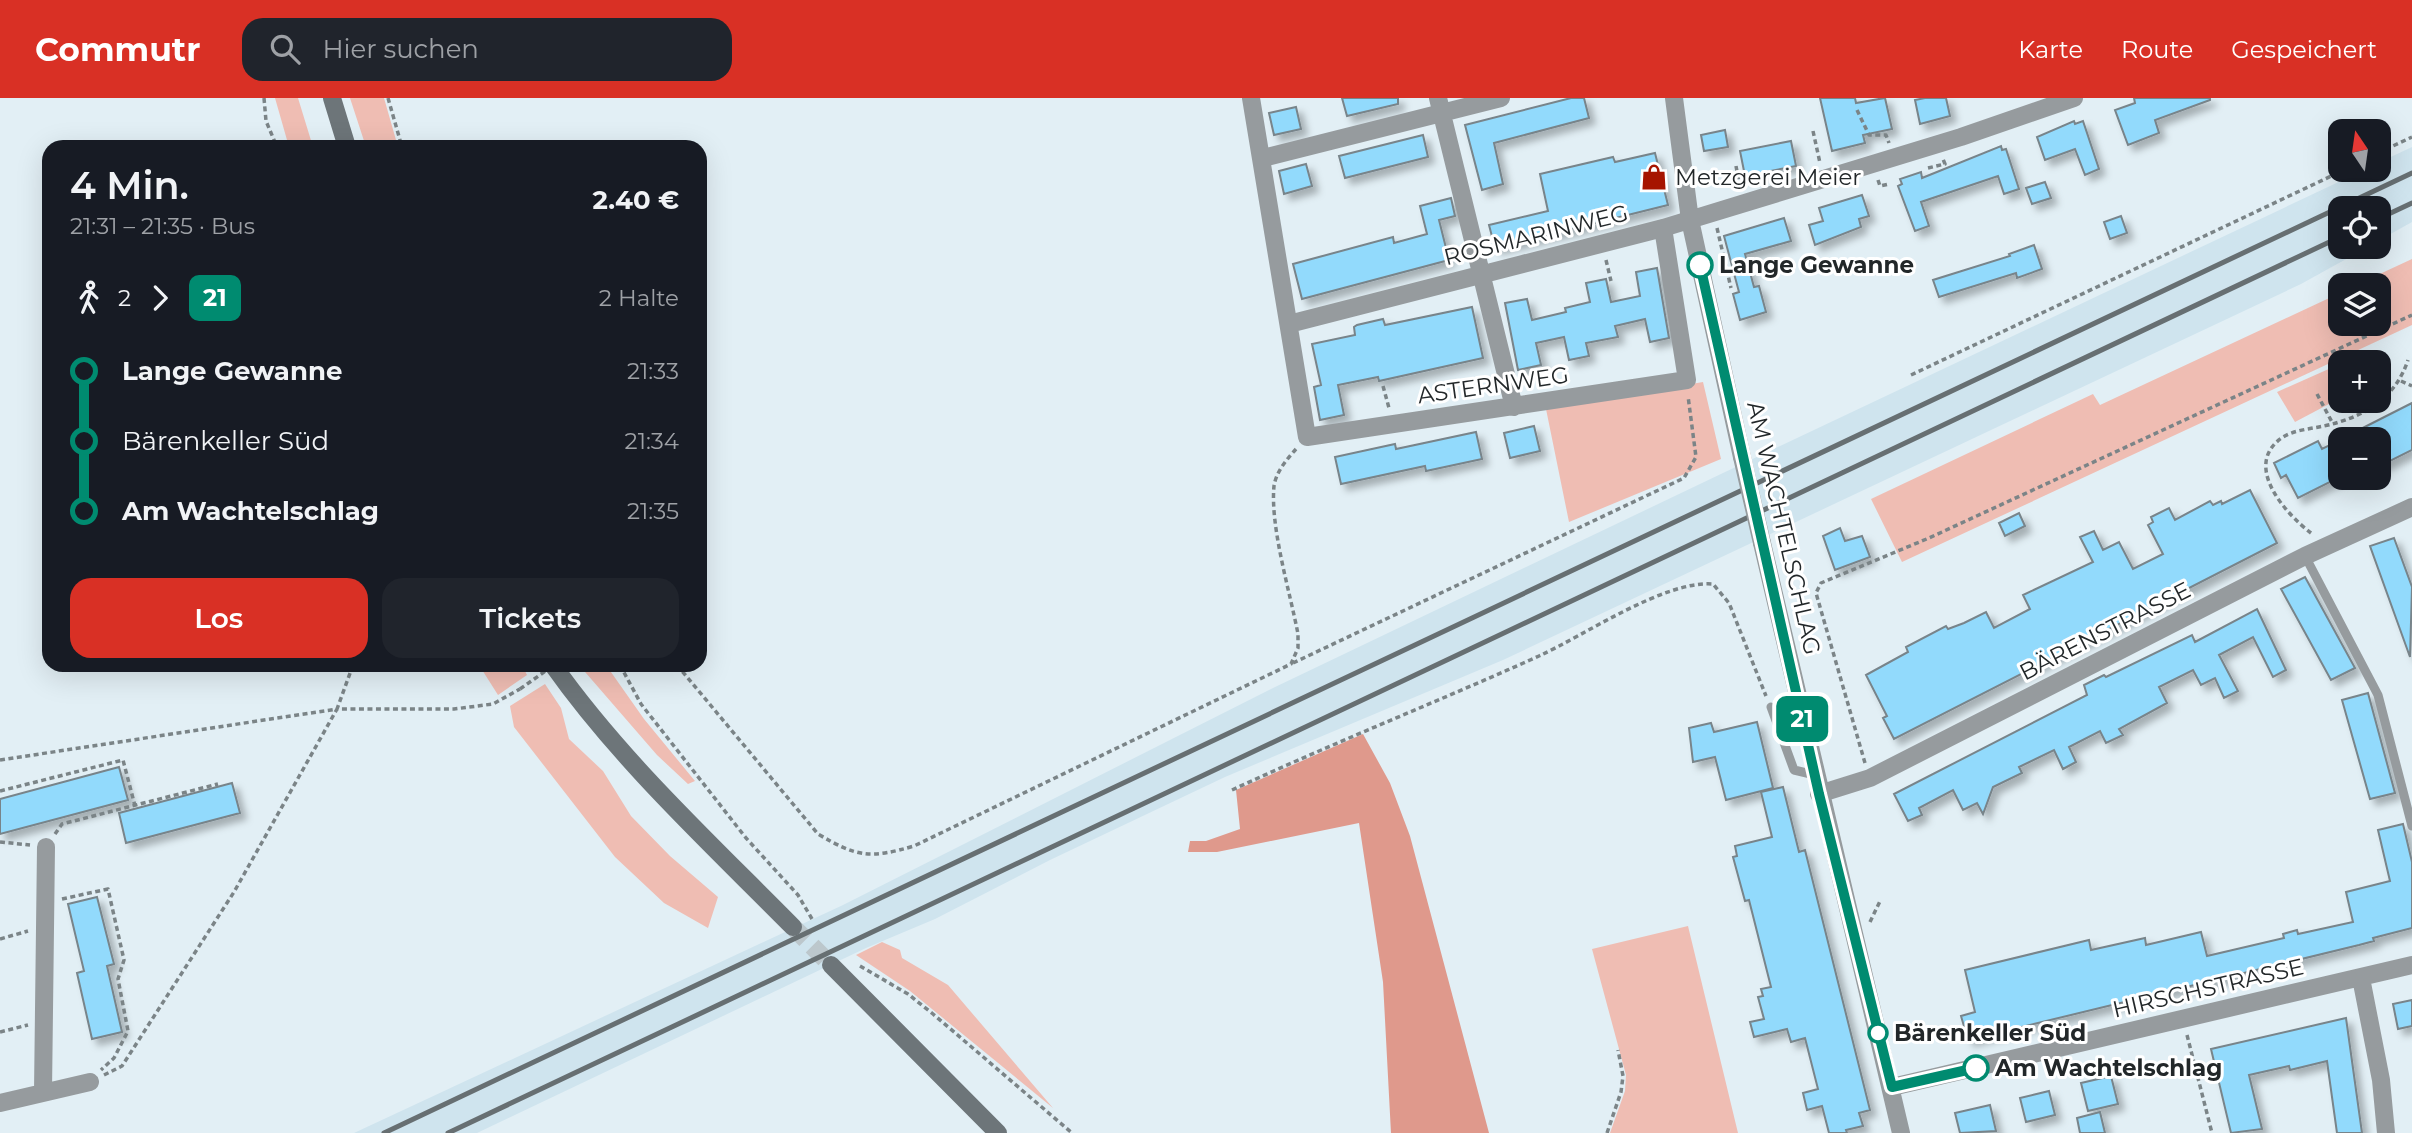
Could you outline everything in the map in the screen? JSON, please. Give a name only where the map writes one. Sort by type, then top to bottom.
[{"type":"main road","points":[[332,98],[344,140]]},
{"type":"main road","points":[[559,672],[575,696],[667,798],[793,927]]},
{"type":"main road","points":[[831,965],[998,1133]]},
{"type":"street","points":[[1251,98],[1307,437]]},
{"type":"street","points":[[1263,158],[1440,105],[1501,98]]},
{"type":"street","name":"AM WACHTELSCHLAG","points":[[1674,98],[1690,220],[1819,794],[1901,1133]]},
{"type":"street","name":"ROSMARINWEG","points":[[1289,324],[1663,228],[1893,158],[2074,98]]},
{"type":"street","points":[[1440,105],[1514,407]]},
{"type":"street","points":[[1663,228],[1686,380]]},
{"type":"street","name":"ASTERNWEG","points":[[1307,437],[1686,380]]},
{"type":"street","name":"BÄRENSTRASSE","points":[[1819,794],[1870,778],[2327,545],[2412,508]]},
{"type":"street","points":[[43,1092],[46,847]]},
{"type":"street","name":"HIRSCHSTRASSE","points":[[1892,1087],[2412,965]]},
{"type":"street","points":[[2361,978],[2381,1080],[2386,1133]]},
{"type":"street","points":[[0,1103],[90,1082]]},
{"type":"lane","points":[[2305,556],[2378,695],[2412,826]]},
{"type":"lane","points":[[1771,707],[1794,770],[1815,775]]},
{"type":"path","points":[[264,98],[266,121],[274,140]]},
{"type":"path","points":[[388,98],[400,140]]},
{"type":"path","points":[[1857,110],[1869,135],[1886,135],[1893,158]]},
{"type":"path","points":[[1813,131],[1823,179]]},
{"type":"path","points":[[2391,147],[2412,137]]},
{"type":"path","points":[[1912,375],[2328,178]]},
{"type":"path","points":[[1711,213],[1731,288]]},
{"type":"path","points":[[1870,778],[1816,593],[1821,583],[1929,538],[2412,315]]},
{"type":"path","points":[[2327,545],[2287,512],[2273,493],[2266,466],[2273,446],[2283,437],[2333,424],[2382,401],[2401,381],[2408,360]]},
{"type":"path","points":[[683,672],[818,834],[847,851],[881,856],[915,846],[1684,478],[1696,457],[1686,380]]},
{"type":"path","points":[[2401,381],[2412,386]]},
{"type":"path","points":[[2317,394],[2333,424]]},
{"type":"path","points":[[1291,664],[1298,648],[1298,634],[1274,512],[1275,485],[1279,472],[1307,437]]},
{"type":"path","points":[[1233,790],[1326,746],[1381,727],[1529,661],[1638,605],[1694,582],[1713,583],[1730,603],[1771,707]]},
{"type":"path","points":[[90,1082],[122,1066],[234,892],[337,709],[350,672]]},
{"type":"path","points":[[0,760],[337,709],[454,709],[493,704],[544,672]]},
{"type":"path","points":[[624,672],[640,704],[746,838],[798,895],[811,919]]},
{"type":"path","points":[[0,790],[123,760],[135,806]]},
{"type":"path","points":[[0,842],[46,847],[62,824],[218,783]]},
{"type":"path","points":[[45,903],[108,889],[124,960],[118,979],[128,1031],[114,1058],[90,1082]]},
{"type":"path","points":[[0,939],[44,927]]},
{"type":"path","points":[[855,962],[925,1007],[1072,1133]]},
{"type":"path","points":[[2183,1019],[2212,1133]]},
{"type":"path","points":[[0,1032],[44,1021]]},
{"type":"path","points":[[1607,1133],[1621,1092],[1623,1076],[1618,1050]]},
{"type":"shaded area","points":[[275,98],[298,98],[311,140],[287,140]]},
{"type":"shaded area","points":[[350,98],[384,98],[396,140],[364,140]]},
{"type":"shaded area","points":[[2412,147],[2412,222],[2391,234],[2391,196],[2328,196],[2328,259],[2346,259],[2301,284],[1503,660],[1225,777],[1050,860],[935,919],[866,948],[477,1133],[354,1133],[843,905],[1273,688],[2339,182],[2391,182],[2391,157]]},
{"type":"shaded area","points":[[2412,259],[2412,325],[2391,335],[2391,273],[2382,273]]},
{"type":"shaded area","points":[[2328,299],[2328,336],[2388,336],[2358,350],[2328,350],[2328,364],[1902,562],[1871,499],[2093,394],[2100,405]]},
{"type":"shaded area","points":[[2328,369],[2328,405],[2295,422],[2277,392]]},
{"type":"shaded area","points":[[1703,382],[1721,459],[1569,522],[1546,409]]},
{"type":"shaded area","points":[[483,672],[526,672],[527,675],[498,695]]},
{"type":"shaded area","points":[[585,672],[611,672],[644,719],[695,781],[688,784],[657,755]]},
{"type":"shaded area","points":[[545,684],[561,708],[569,739],[603,771],[631,816],[670,856],[718,897],[708,928],[664,903],[615,857],[514,727],[510,706]]},
{"type":"shaded area","points":[[1363,734],[1390,783],[1410,836],[1489,1133],[1391,1133],[1383,982],[1359,823],[1217,852],[1188,852],[1190,841],[1206,841],[1240,829],[1236,790]]},
{"type":"shaded area","points":[[1688,926],[1738,1133],[1610,1133],[1625,1091],[1626,1075],[1592,949]]},
{"type":"shaded area","points":[[882,942],[900,950],[902,958],[948,985],[1053,1108],[910,991],[856,955]]},
{"type":"building","points":[[1342,98],[1398,98],[1398,104],[1347,116]]},
{"type":"building","points":[[1571,98],[1584,98],[1589,118],[1494,143],[1503,184],[1482,190],[1465,125]]},
{"type":"building","points":[[1820,98],[1855,98],[1856,103],[1885,98],[1892,129],[1863,135],[1865,143],[1832,151]]},
{"type":"building","points":[[1946,98],[1950,116],[1920,124],[1915,100]]},
{"type":"building","points":[[2134,98],[2210,100],[2155,120],[2159,133],[2128,145],[2115,110],[2135,103]]},
{"type":"building","points":[[1296,107],[1301,129],[1274,135],[1269,113]]},
{"type":"building","points":[[2074,121],[2075,124],[2083,121],[2099,169],[2085,175],[2075,149],[2045,160],[2037,137]]},
{"type":"building","points":[[1725,130],[1728,147],[1704,151],[1701,135]]},
{"type":"building","points":[[1423,135],[1428,157],[1345,178],[1339,156]]},
{"type":"building","points":[[1791,141],[1796,166],[1745,176],[1740,151]]},
{"type":"building","points":[[2001,146],[2002,150],[2006,149],[2019,189],[2004,194],[1998,176],[1921,202],[1929,226],[1915,231],[1898,186],[1902,184],[1900,179],[1921,172],[1922,178]]},
{"type":"building","points":[[1655,153],[1668,205],[1495,248],[1489,225],[1548,211],[1540,174],[1613,157],[1615,162]]},
{"type":"building","points":[[1306,164],[1312,186],[1284,194],[1279,171]]},
{"type":"building","points":[[2045,182],[2051,198],[2032,204],[2026,188]]},
{"type":"building","points":[[1862,195],[1869,216],[1859,219],[1861,227],[1815,245],[1809,225],[1823,221],[1819,208]]},
{"type":"building","points":[[1451,198],[1455,216],[1439,220],[1449,260],[1302,299],[1293,264],[1393,237],[1394,243],[1427,234],[1420,206]]},
{"type":"building","points":[[2121,216],[2127,233],[2110,239],[2104,222]]},
{"type":"building","points":[[1784,218],[1791,241],[1745,254],[1754,287],[1759,286],[1766,312],[1740,320],[1733,294],[1739,292],[1724,236]]},
{"type":"building","points":[[2034,245],[2042,269],[2017,278],[2016,273],[1939,297],[1933,280],[2010,256],[2009,254]]},
{"type":"building","points":[[1657,268],[1669,338],[1650,342],[1645,319],[1615,326],[1618,337],[1586,343],[1589,356],[1569,360],[1564,337],[1536,343],[1541,365],[1518,370],[1505,303],[1527,299],[1532,320],[1566,312],[1565,308],[1590,302],[1586,283],[1606,279],[1611,302],[1640,296],[1636,272]]},
{"type":"building","points":[[1472,307],[1483,358],[1379,381],[1378,377],[1338,385],[1344,415],[1320,420],[1314,387],[1321,385],[1312,344],[1355,335],[1354,327],[1357,325],[1383,319],[1385,325]]},
{"type":"building","points":[[2412,403],[2412,450],[2391,460],[2391,427],[2365,427]]},
{"type":"building","points":[[1534,426],[1540,451],[1510,458],[1504,433]]},
{"type":"building","points":[[1476,432],[1482,459],[1426,471],[1425,466],[1341,484],[1335,457],[1395,444],[1396,449]]},
{"type":"building","points":[[2318,441],[2322,449],[2328,446],[2328,483],[2298,498],[2286,475],[2281,478],[2274,463]]},
{"type":"building","points":[[2250,490],[2277,543],[1894,739],[1883,718],[1887,716],[1866,675],[1908,652],[1906,647],[1946,626],[1948,629],[1986,612],[1994,628],[2030,609],[2023,595],[2093,562],[2080,537],[2094,531],[2103,550],[2119,542],[2133,569],[2163,554],[2148,525],[2153,522],[2151,517],[2169,508],[2175,520],[2210,501],[2213,505],[2221,501],[2222,504]]},
{"type":"building","points":[[2019,513],[2025,526],[2005,536],[1999,523]]},
{"type":"building","points":[[1840,528],[1845,541],[1862,536],[1870,557],[1835,570],[1823,536]]},
{"type":"building","points":[[2394,538],[2412,587],[2410,657],[2370,546]]},
{"type":"building","points":[[2305,577],[2355,668],[2331,680],[2281,589]]},
{"type":"building","points":[[2257,609],[2286,670],[2273,677],[2253,637],[2219,655],[2238,691],[2224,698],[2215,678],[2201,685],[2193,670],[2159,687],[2167,703],[2119,729],[2123,735],[2106,743],[2100,731],[2069,747],[2076,762],[2063,769],[2054,750],[2019,767],[2022,773],[1993,787],[1983,814],[1977,803],[1963,810],[1953,790],[1919,808],[1922,815],[1908,821],[1894,794],[2087,695],[2084,685],[2192,635],[2195,642]]},
{"type":"building","points":[[2368,693],[2395,793],[2370,799],[2342,700]]},
{"type":"building","points":[[1757,722],[1773,788],[1726,800],[1715,757],[1693,762],[1689,728],[1711,723],[1714,732]]},
{"type":"building","points":[[119,767],[128,800],[0,834],[0,799]]},
{"type":"building","points":[[232,783],[240,813],[126,843],[119,813]]},
{"type":"building","points":[[1783,787],[1799,852],[1805,850],[1870,1110],[1859,1113],[1863,1126],[1846,1130],[1847,1133],[1829,1133],[1822,1106],[1807,1110],[1803,1093],[1818,1089],[1805,1038],[1791,1042],[1787,1029],[1754,1037],[1750,1022],[1764,1019],[1758,997],[1763,996],[1761,989],[1771,987],[1749,900],[1745,901],[1733,857],[1737,856],[1735,846],[1772,837],[1761,792]]},
{"type":"building","points":[[2403,824],[2412,862],[2412,928],[2373,938],[2374,941],[2359,945],[1968,1040],[1961,1016],[1975,1012],[1965,970],[2089,940],[2091,950],[2145,938],[2146,945],[2201,932],[2207,956],[2284,938],[2283,934],[2297,930],[2298,934],[2353,922],[2346,892],[2390,881],[2378,830]]},
{"type":"building","points":[[97,897],[114,964],[107,966],[122,1032],[92,1039],[77,973],[84,971],[68,904]]},
{"type":"building","points":[[2412,1000],[2412,1026],[2398,1029],[2393,1004]]},
{"type":"building","points":[[2346,1018],[2362,1133],[2337,1133],[2327,1061],[2290,1070],[2289,1066],[2249,1075],[2262,1129],[2231,1133],[2211,1049]]},
{"type":"building","points":[[2111,1076],[2118,1104],[2088,1111],[2081,1083]]},
{"type":"building","points":[[2049,1091],[2055,1115],[2026,1122],[2020,1098]]},
{"type":"building","points":[[1990,1105],[1996,1131],[1960,1133],[1955,1113]]},
{"type":"building","points":[[2100,1112],[2105,1133],[2080,1133],[2077,1118]]},
{"type":"tunnel","points":[[793,927],[831,965]]},
{"type":"railway","points":[[384,1133],[2412,173]]},
{"type":"railway","points":[[2391,213],[2412,203]]},
{"type":"railway","points":[[448,1133],[2328,243]]},
{"type":"bus line","name":"21","points":[[1700,265],[1819,794],[1892,1087],[1976,1068]]},
{"type":"place","name":"Metzgerei Meier","points":[[1654,177]]},
{"type":"place","name":"Lange Gewanne","points":[[1700,265]]},
{"type":"place","name":"Bärenkeller Süd","points":[[1878,1033]]},
{"type":"place","name":"Am Wachtelschlag","points":[[1976,1068]]}]
